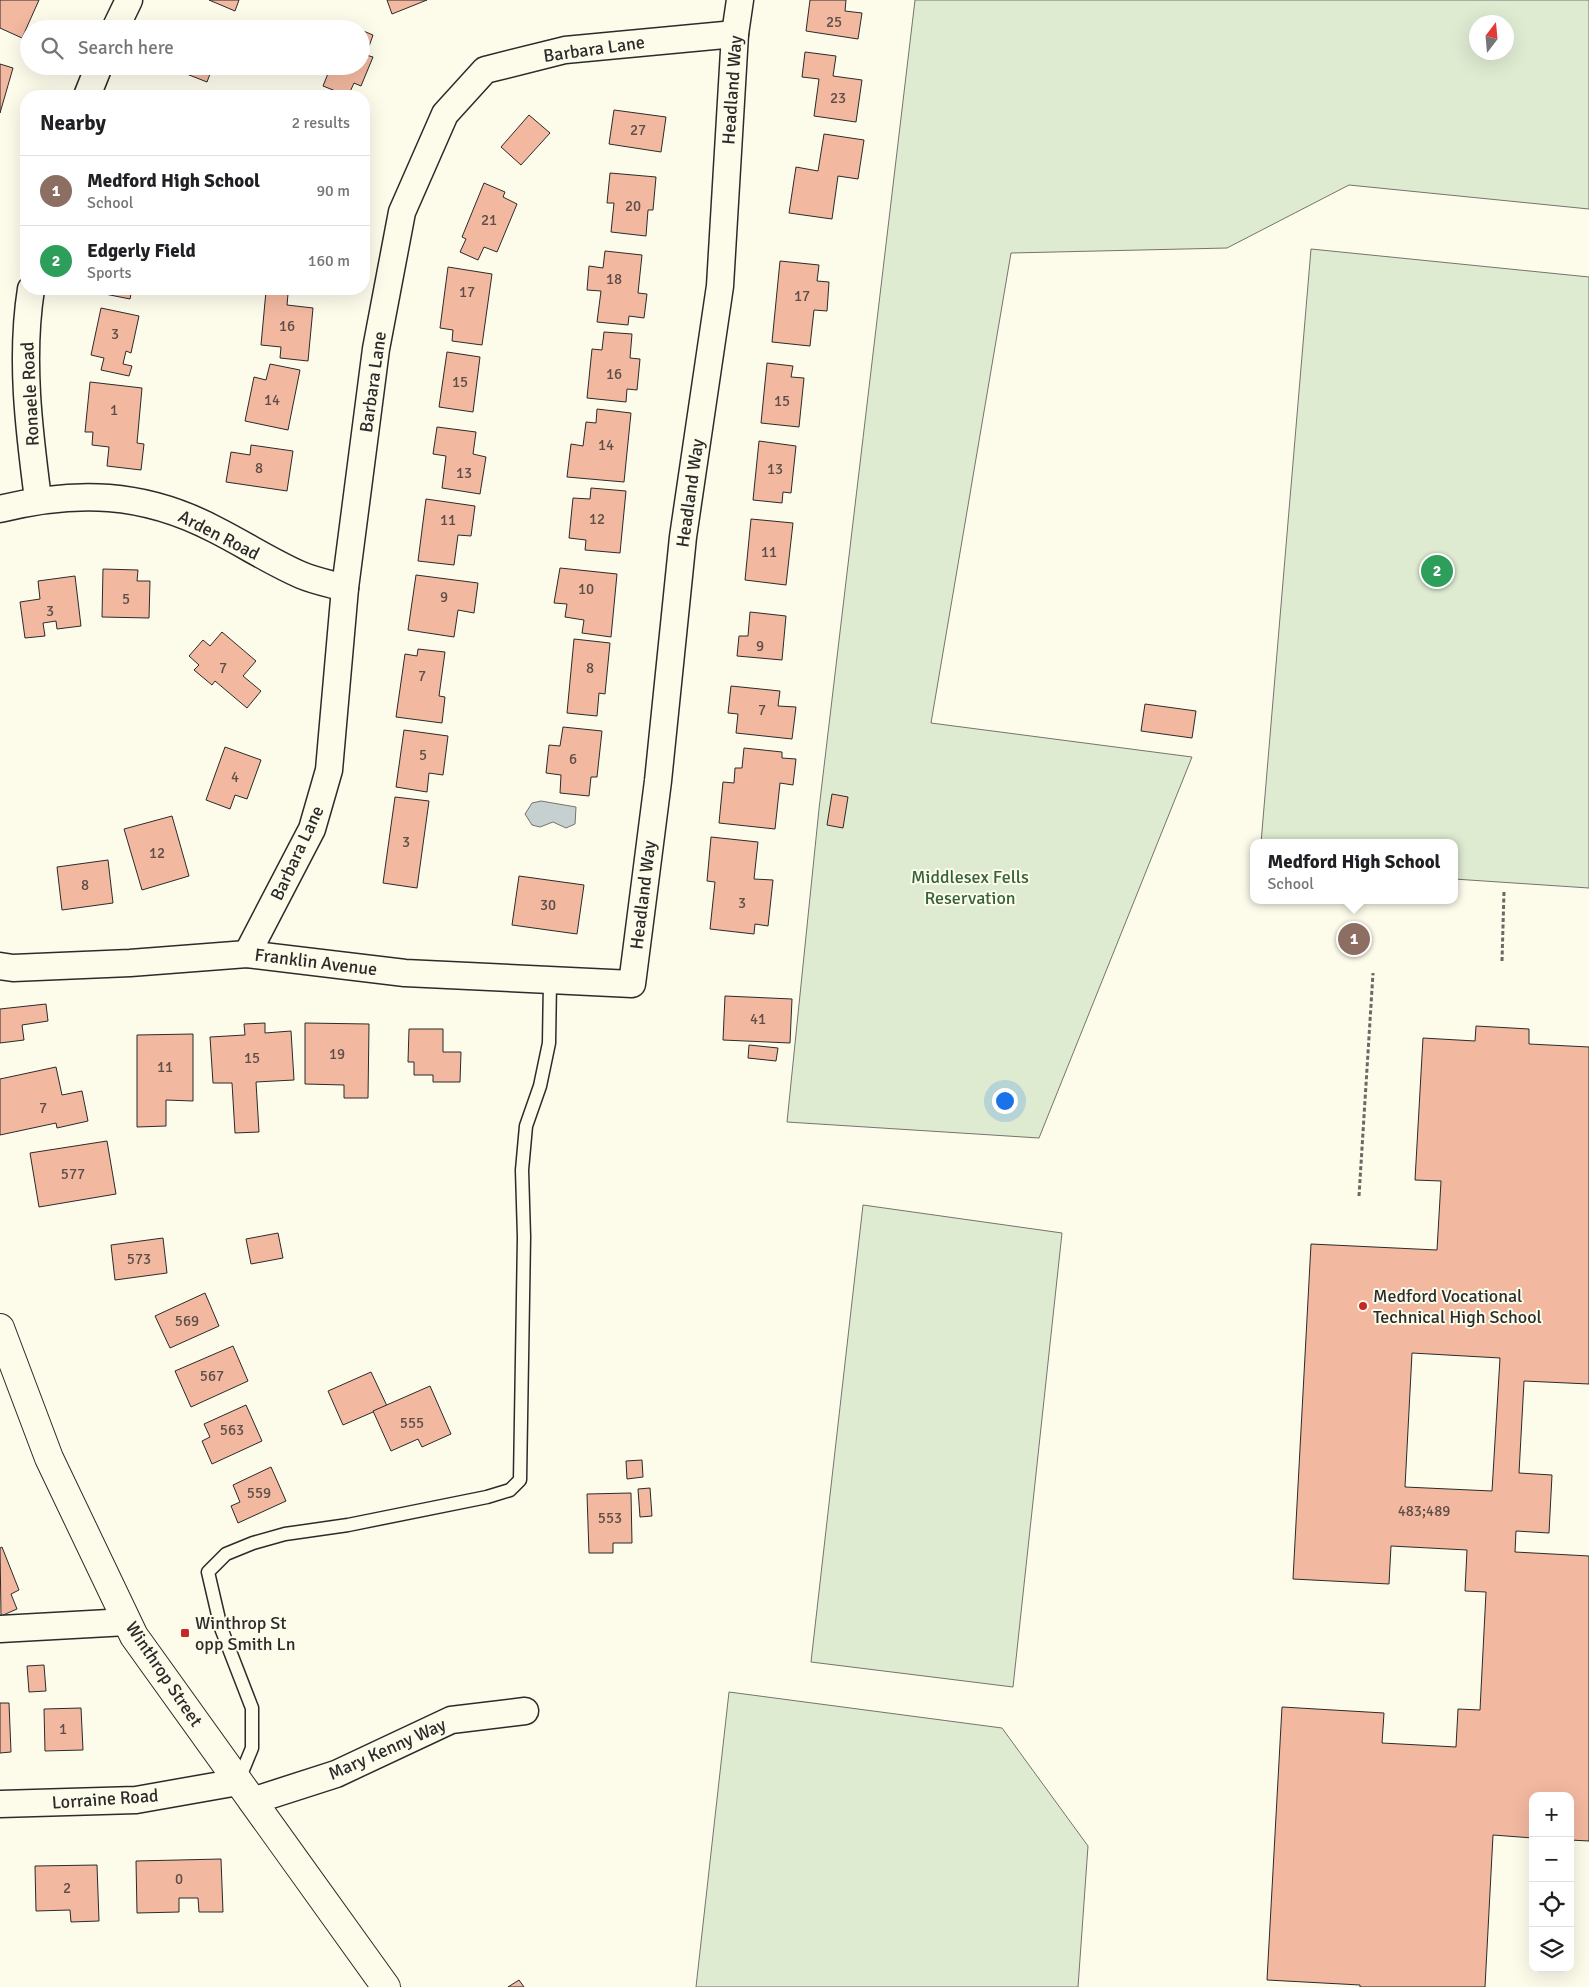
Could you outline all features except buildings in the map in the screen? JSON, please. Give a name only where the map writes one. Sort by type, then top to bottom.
[{"type":"main road","name":"Winthrop Street","points":[[0,1328],[49,1458],[134,1636],[386,1987]]},
{"type":"street","points":[[119,20],[129,0]]},
{"type":"street","name":"Headland Way","points":[[632,984],[658,780],[683,537],[720,286],[736,34],[740,0]]},
{"type":"street","name":"Barbara Lane","points":[[247,954],[312,829],[321,802],[334,742],[345,588],[376,349],[402,212],[445,114],[485,70],[565,50],[736,34]]},
{"type":"street","points":[[90,90],[96,75]]},
{"type":"street","name":"Ronaele Road","points":[[30,295],[26,375],[28,421],[38,499]]},
{"type":"street","name":"Arden Road","points":[[0,509],[38,499],[99,496],[153,506],[185,516],[214,529],[266,559],[304,576],[345,588]]},
{"type":"street","name":"Franklin Avenue","points":[[0,966],[13,968],[130,963],[247,954],[404,973],[632,984]]},
{"type":"street","points":[[0,1628],[128,1622]]},
{"type":"street","name":"Mary Kenny Way","points":[[245,1792],[336,1774],[452,1720],[525,1712]]},
{"type":"street","name":"Lorraine Road","points":[[0,1804],[136,1800],[245,1792]]},
{"type":"lane","points":[[245,1792],[252,1748],[252,1708],[221,1628],[208,1572],[226,1554],[261,1541],[285,1534],[487,1498],[510,1490],[520,1480],[524,1237],[522,1170],[526,1126],[540,1086],[549,1043],[550,980]]},
{"type":"path","points":[[1502,961],[1504,892]]},
{"type":"path","points":[[1359,1196],[1373,974]]},
{"type":"green space","name":"Middlesex Fells Reservation","points":[[915,0],[1589,0],[1589,209],[1349,185],[1227,248],[1011,253],[931,723],[1192,757],[1039,1138],[787,1122],[819,809]]},
{"type":"green space","points":[[1311,249],[1589,277],[1589,888],[1458,879],[1458,839],[1261,839]]},
{"type":"green space","points":[[863,1205],[1062,1233],[1013,1687],[811,1662]]},
{"type":"green space","points":[[729,1692],[1002,1728],[1088,1846],[1078,1987],[696,1987]]},
{"type":"shaded area","points":[[541,801],[576,807],[575,824],[566,828],[553,822],[540,827],[532,825],[525,814],[532,803]]},
{"type":"place","name":"Edgerly Field","points":[[1437,571]]},
{"type":"place","name":"Medford High School","points":[[1354,939]]},
{"type":"place","name":"Medford Vocational Technical High School","points":[[1363,1306]]},
{"type":"place","name":"Winthrop St opp Smith Ln","points":[[185,1633]]}]
